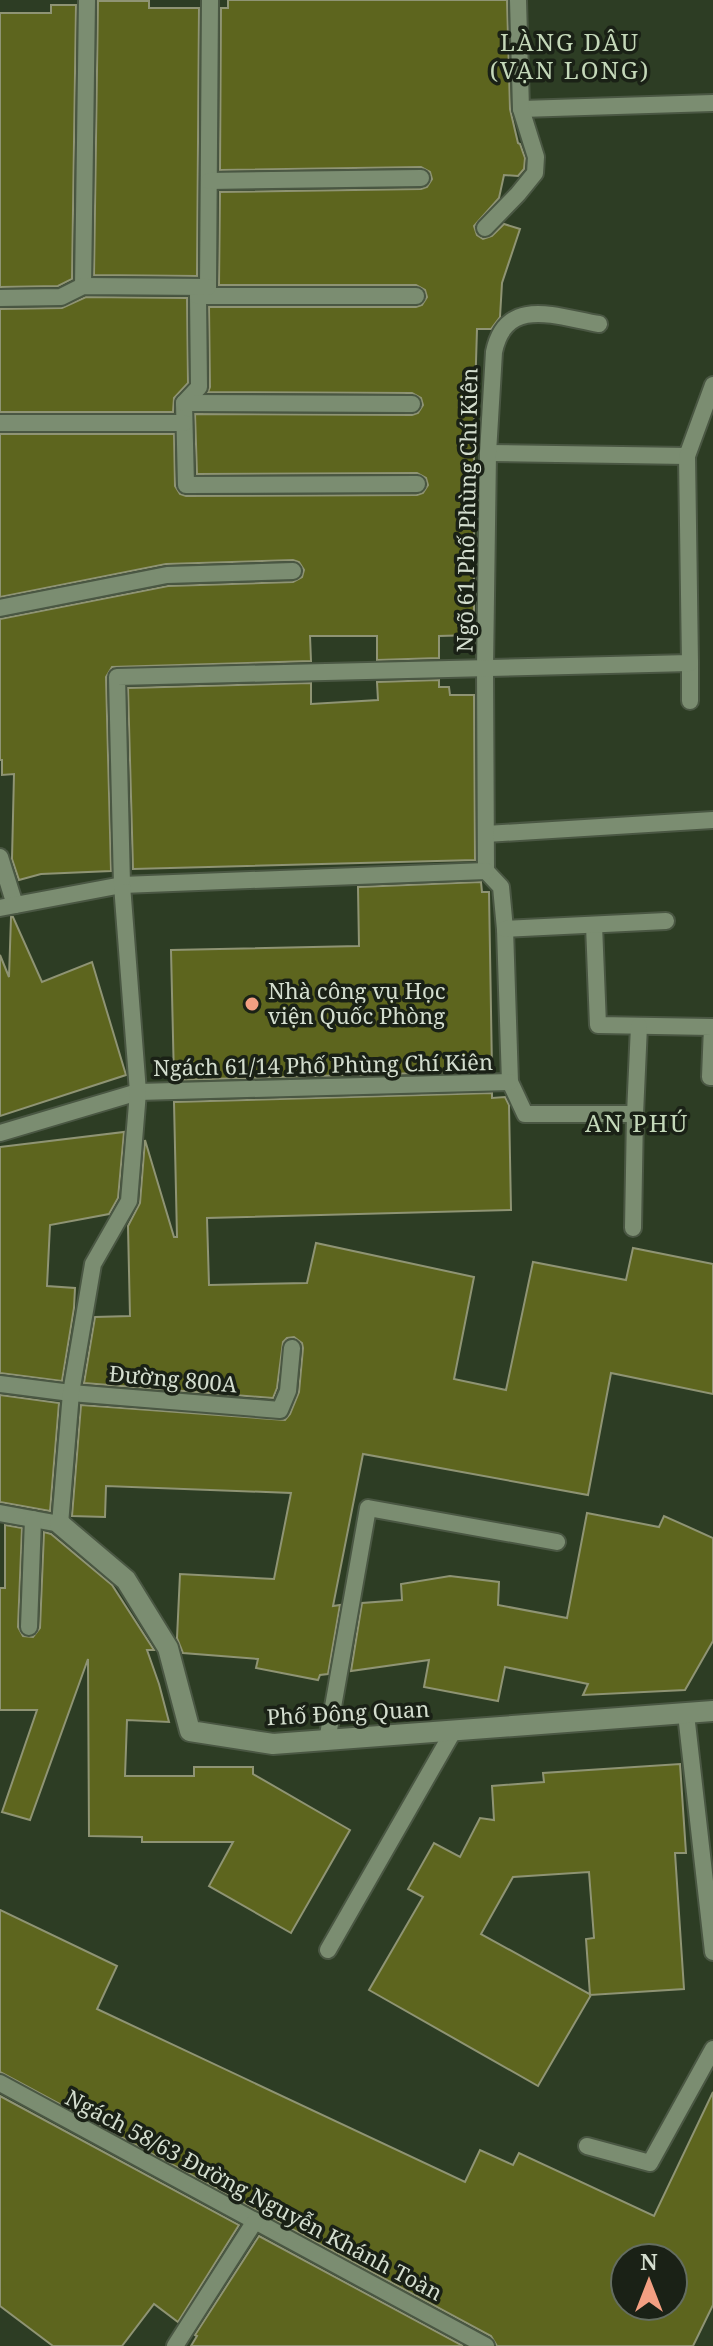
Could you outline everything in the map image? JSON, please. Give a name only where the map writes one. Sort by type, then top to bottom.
[{"type":"street","name":"Phố Đông Quan","points":[[60,1524],[126,1580],[168,1648],[190,1731],[273,1744],[713,1711]]},
{"type":"lane","points":[[83,286],[87,0]]},
{"type":"lane","points":[[210,0],[209,181],[199,387],[184,403],[186,485],[417,484]]},
{"type":"lane","points":[[485,228],[535,173],[536,157],[521,109],[518,0]]},
{"type":"lane","points":[[521,109],[713,103]]},
{"type":"lane","points":[[209,181],[421,178]]},
{"type":"lane","points":[[0,298],[61,297],[83,286],[416,296]]},
{"type":"lane","name":"Ngõ 61 Phố Phùng Chí Kiên","points":[[117,677],[485,668],[488,453],[497,337],[506,324],[519,315],[599,324]]},
{"type":"lane","points":[[690,701],[687,456],[713,385]]},
{"type":"lane","points":[[184,403],[412,404]]},
{"type":"lane","points":[[0,423],[184,423]]},
{"type":"lane","points":[[488,453],[687,456]]},
{"type":"lane","points":[[0,608],[167,575],[293,571]]},
{"type":"lane","points":[[0,857],[8,907],[122,885],[486,871],[485,668],[690,663]]},
{"type":"lane","name":"Ngách 61/14 Phố Phùng Chí Kiên","points":[[117,677],[122,885],[138,1092]]},
{"type":"lane","points":[[486,834],[713,820]]},
{"type":"lane","name":"Ngách 61/14 Phố Phùng Chí Kiên","points":[[486,871],[501,887],[510,1082],[525,1114],[635,1114]]},
{"type":"lane","points":[[505,929],[666,921]]},
{"type":"lane","points":[[594,925],[598,1025],[712,1027],[710,1077],[713,1077]]},
{"type":"lane","points":[[633,1228],[639,1026]]},
{"type":"lane","name":"Ngách 61/14 Phố Phùng Chí Kiên","points":[[0,1133],[138,1092],[510,1082]]},
{"type":"lane","points":[[0,1513],[60,1524],[71,1393],[93,1264],[129,1201],[138,1092]]},
{"type":"lane","name":"Đường 800A","points":[[0,1384],[280,1410],[288,1391],[292,1348]]},
{"type":"lane","points":[[327,1741],[368,1508],[557,1542]]},
{"type":"lane","points":[[29,1627],[33,1519]]},
{"type":"lane","points":[[686,1714],[713,1952]]},
{"type":"lane","points":[[328,1950],[454,1730]]},
{"type":"lane","points":[[587,2146],[650,2163],[713,2049]]},
{"type":"lane","name":"Ngách 58/63 Đường Nguyễn Khánh Toàn","points":[[0,2083],[486,2346]]},
{"type":"lane","points":[[175,2346],[255,2221]]},
{"type":"building","points":[[228,0],[507,0],[510,109],[525,158],[524,169],[518,176],[504,175],[499,198],[474,226],[477,235],[483,239],[492,236],[504,224],[520,229],[502,283],[500,317],[491,329],[477,329],[474,635],[439,636],[439,658],[377,660],[377,636],[310,636],[311,661],[112,667],[106,677],[111,871],[41,874],[19,880],[12,859],[14,774],[2,775],[0,760],[0,619],[168,586],[293,582],[302,577],[304,570],[299,562],[293,560],[166,564],[0,597],[0,434],[174,434],[175,486],[180,494],[186,496],[417,495],[423,493],[428,485],[426,478],[417,473],[197,474],[195,414],[412,415],[418,413],[423,405],[421,398],[412,393],[208,392],[209,307],[416,307],[422,305],[427,297],[425,290],[416,285],[219,285],[220,192],[421,189],[427,187],[432,179],[430,172],[421,167],[220,170],[221,8],[228,8]]},
{"type":"building","points":[[98,1],[149,1],[149,8],[199,8],[197,276],[94,275]]},
{"type":"building","points":[[51,5],[76,5],[72,279],[58,286],[0,287],[0,13],[51,13]]},
{"type":"building","points":[[86,297],[187,298],[188,383],[174,398],[173,412],[0,412],[0,309],[62,308]]},
{"type":"building","points":[[439,680],[439,687],[449,687],[450,695],[474,695],[475,860],[133,869],[128,688],[311,683],[311,704],[378,700],[377,682]]},
{"type":"building","points":[[481,882],[482,892],[489,892],[492,1071],[174,1080],[171,950],[359,946],[358,887]]},
{"type":"building","points":[[11,917],[42,982],[92,962],[126,1075],[0,1116],[0,955],[9,977]]},
{"type":"building","points":[[492,1093],[492,1098],[505,1097],[509,1105],[511,1210],[207,1218],[209,1285],[307,1283],[316,1243],[474,1277],[454,1379],[506,1390],[533,1262],[626,1280],[633,1248],[713,1264],[713,1394],[611,1373],[588,1495],[363,1454],[333,1606],[340,1605],[328,1674],[320,1675],[318,1680],[256,1668],[258,1659],[183,1653],[177,1638],[180,1574],[274,1579],[291,1493],[106,1486],[105,1517],[72,1516],[81,1405],[285,1420],[299,1392],[303,1348],[294,1337],[283,1342],[273,1398],[84,1383],[95,1317],[130,1316],[128,1226],[140,1203],[145,1140],[174,1237],[177,1237],[174,1102]]},
{"type":"building","points":[[124,1132],[118,1198],[109,1214],[50,1225],[47,1286],[75,1288],[62,1381],[0,1373],[0,1147]]},
{"type":"building","points":[[0,1395],[59,1403],[50,1511],[0,1502]]},
{"type":"building","points":[[587,1513],[659,1527],[664,1516],[713,1538],[713,1641],[685,1690],[583,1695],[588,1684],[505,1667],[498,1701],[424,1687],[429,1660],[351,1671],[362,1603],[402,1600],[401,1584],[450,1576],[499,1582],[498,1605],[567,1618]]},
{"type":"building","points":[[5,1525],[22,1528],[18,1627],[23,1636],[33,1637],[40,1628],[44,1532],[51,1534],[112,1585],[154,1650],[147,1650],[169,1722],[127,1720],[125,1776],[194,1776],[194,1767],[253,1767],[253,1774],[350,1830],[291,1933],[209,1886],[233,1842],[142,1842],[142,1837],[89,1836],[88,1659],[30,1820],[2,1812],[37,1710],[0,1710],[0,1588],[5,1588]]},
{"type":"building","points":[[680,1764],[686,1853],[675,1853],[684,1989],[591,1995],[538,2086],[369,1990],[423,1897],[408,1889],[434,1843],[460,1857],[480,1818],[494,1820],[492,1786],[544,1782],[543,1773]],"holes":[[[589,1872],[594,1938],[586,1939],[590,1994],[481,1934],[513,1877]]]},
{"type":"building","points":[[0,1910],[117,1966],[97,2009],[465,2182],[480,2150],[513,2165],[519,2153],[654,2216],[713,2092],[713,2305],[693,2346],[497,2346],[491,2336],[0,2072]]},
{"type":"building","points":[[0,2096],[239,2225],[178,2322],[154,2304],[122,2346],[53,2346],[0,2306]]},
{"type":"building","points":[[259,2236],[463,2346],[191,2346]]},
{"type":"place","name":"Nhà công vụ Học viện Quốc Phòng","points":[[252,1004]]},
{"type":"district","name":"LÀNG DÂU (VẠN LONG)","points":[[570,57]]},
{"type":"district","name":"AN PHÚ","points":[[637,1124]]}]
